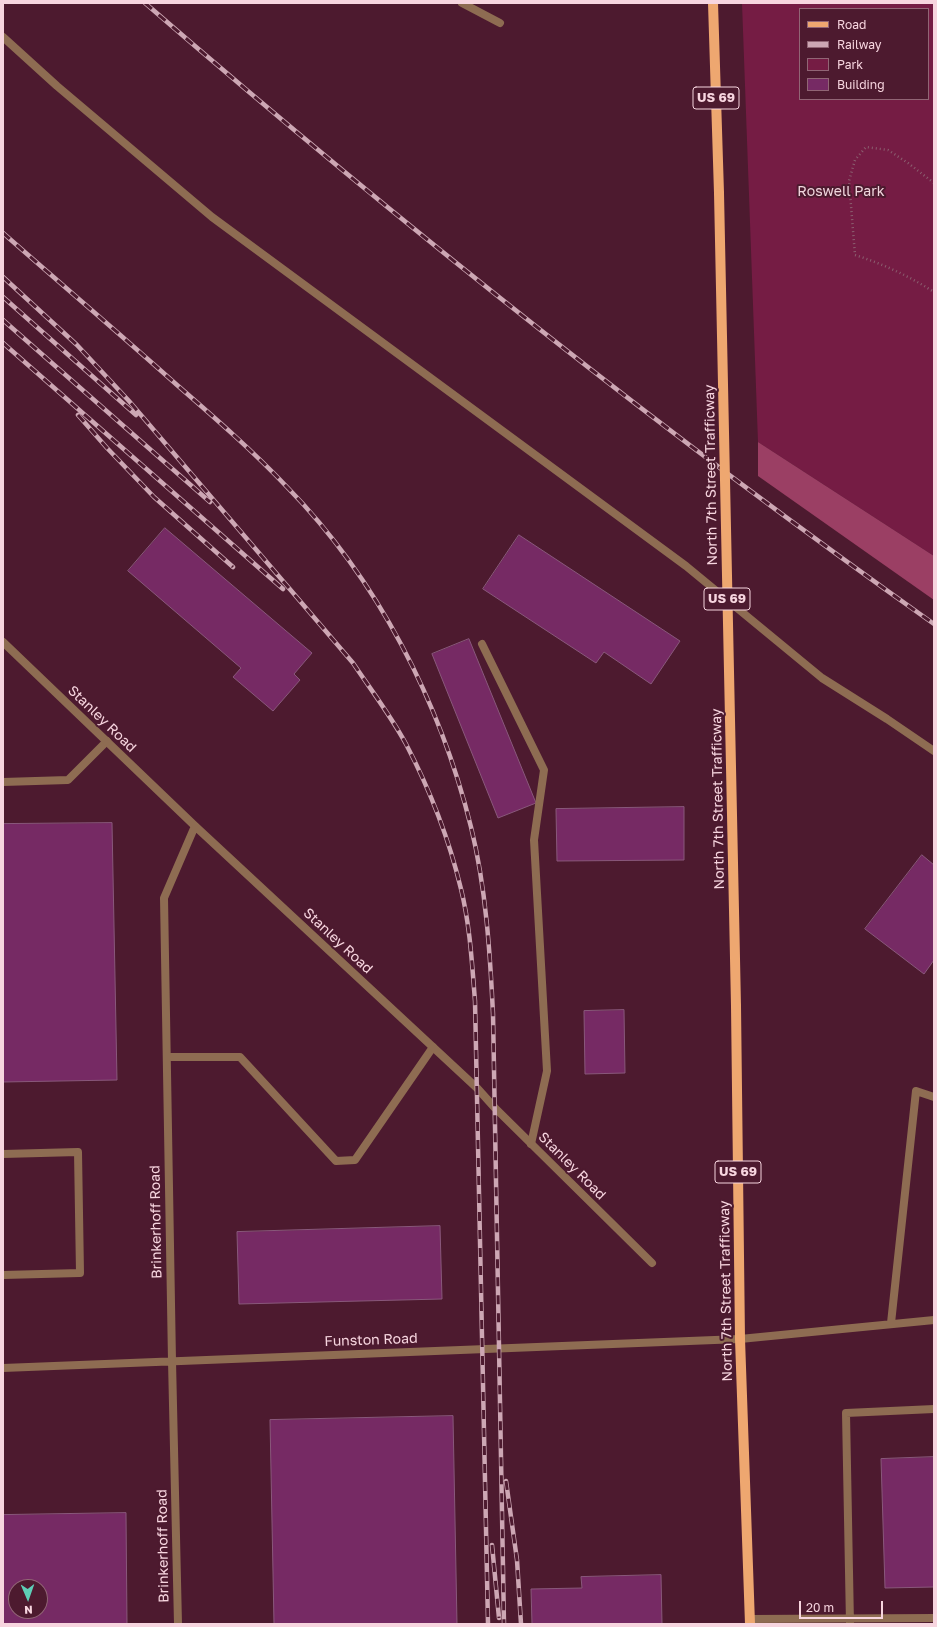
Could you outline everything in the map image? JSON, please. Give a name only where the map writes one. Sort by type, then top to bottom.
[{"type":"main road","name":"North 7th Street Trafficway","points":[[713,3],[736,1006],[740,1339],[750,1621]]},
{"type":"street","points":[[462,3],[500,23]]},
{"type":"street","points":[[3,37],[57,86],[212,217],[686,566],[822,678],[934,751]]},
{"type":"street","name":"Stanley Road","points":[[3,642],[195,826],[477,1088],[495,1108],[652,1263]]},
{"type":"street","points":[[482,644],[544,770],[534,840],[547,1071],[532,1144]]},
{"type":"street","points":[[3,782],[68,780],[107,741]]},
{"type":"street","name":"Brinkerhoff Road","points":[[178,1624],[164,898],[195,826]]},
{"type":"street","points":[[167,1057],[240,1057],[336,1161],[355,1160],[433,1047]]},
{"type":"street","points":[[892,1323],[916,1091],[934,1097]]},
{"type":"street","points":[[3,1154],[78,1152],[80,1273],[3,1275]]},
{"type":"street","name":"Funston Road","points":[[3,1368],[740,1339],[934,1320]]},
{"type":"street","points":[[850,1621],[846,1413],[934,1409]]},
{"type":"street","points":[[750,1621],[850,1621],[934,1618]]},
{"type":"path","points":[[934,183],[888,150],[866,148],[855,160],[849,181],[855,255],[882,264],[918,282],[934,292]]},
{"type":"green space","name":"Roswell Park","points":[[742,3],[934,3],[934,556],[758,442]]},
{"type":"shaded area","points":[[758,442],[934,556],[934,600],[758,476]]},
{"type":"building","points":[[165,528],[312,653],[294,674],[300,680],[273,711],[233,677],[241,668],[128,571]]},
{"type":"building","points":[[519,535],[680,641],[651,684],[604,652],[596,663],[483,589]]},
{"type":"building","points":[[469,639],[536,803],[498,818],[432,654]]},
{"type":"building","points":[[684,807],[684,860],[557,861],[556,809]]},
{"type":"building","points":[[112,823],[117,1080],[3,1082],[3,824]]},
{"type":"building","points":[[922,855],[934,865],[934,960],[924,974],[865,929]]},
{"type":"building","points":[[624,1010],[625,1073],[585,1074],[584,1011]]},
{"type":"building","points":[[440,1226],[442,1299],[239,1304],[237,1232]]},
{"type":"building","points":[[453,1416],[457,1624],[274,1624],[270,1420]]},
{"type":"building","points":[[934,1457],[934,1587],[885,1588],[881,1459]]},
{"type":"building","points":[[126,1513],[127,1624],[3,1624],[3,1515]]},
{"type":"building","points":[[661,1575],[662,1624],[532,1624],[531,1589],[582,1588],[581,1577]]},
{"type":"railway","points":[[145,3],[240,85],[434,245],[532,323],[731,476],[934,624]]},
{"type":"railway","points":[[3,233],[234,435],[287,487],[320,523],[350,562],[377,602],[402,645],[442,734],[458,780],[476,850],[484,897],[490,967],[493,1014],[504,1624]]},
{"type":"railway","points":[[3,277],[77,345],[129,401],[353,663],[406,744],[431,797],[445,833],[467,916],[475,1001],[488,1624]]},
{"type":"railway","points":[[3,297],[136,415]]},
{"type":"railway","points":[[3,320],[210,502]]},
{"type":"railway","points":[[3,343],[283,589]]},
{"type":"railway","points":[[78,415],[154,497],[233,567]]},
{"type":"railway","points":[[506,1481],[517,1560],[521,1624]]},
{"type":"railway","points":[[492,1545],[499,1618]]}]
